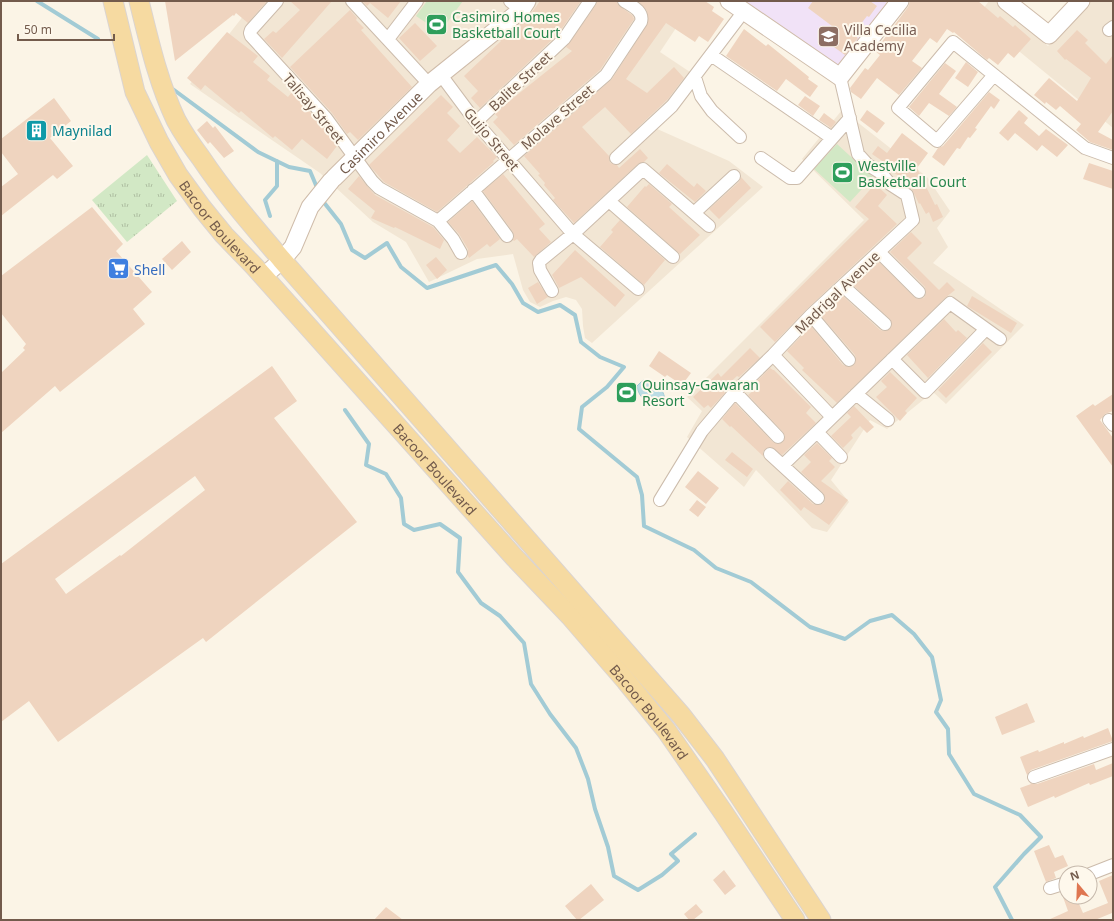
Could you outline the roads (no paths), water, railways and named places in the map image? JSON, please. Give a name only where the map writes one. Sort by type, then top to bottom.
[{"type":"main road","name":"Bacoor Boulevard","points":[[113,1],[135,92],[159,142],[178,175],[202,208],[224,235],[264,276],[514,557],[570,616],[626,681],[666,730],[795,920]]},
{"type":"main road","name":"Bacoor Boulevard","points":[[139,1],[154,61],[177,120],[192,147],[223,189],[282,260],[681,715],[715,759],[821,920]]},
{"type":"street","name":"Talisay Street","points":[[278,1],[253,26],[250,33],[254,39],[326,118],[372,181],[379,188],[438,221]]},
{"type":"street","name":"Guijo Street","points":[[352,1],[388,39],[435,79],[476,122],[573,234],[638,289]]},
{"type":"street","points":[[388,39],[417,1]]},
{"type":"street","name":"Balite Street","points":[[476,122],[564,39],[590,1]]},
{"type":"street","name":"Molave Street","points":[[438,221],[606,75],[641,22],[642,18],[639,12],[624,1]]},
{"type":"street","points":[[729,1],[840,77],[895,2]]},
{"type":"street","points":[[1009,2],[1049,34],[1081,1]]},
{"type":"street","name":"Casimiro Avenue","points":[[264,276],[282,260],[293,247],[310,207],[332,180],[435,79],[519,4]]},
{"type":"street","points":[[616,158],[672,106],[744,11]]},
{"type":"street","points":[[994,76],[937,141],[898,108],[953,42],[1085,148],[1113,158]]},
{"type":"street","points":[[711,55],[832,138]]},
{"type":"street","points":[[695,77],[701,96],[712,111],[740,137]]},
{"type":"street","name":"Madrigal Avenue","points":[[660,500],[702,431],[735,392],[811,315],[913,220],[907,195],[890,184],[881,173],[868,165],[858,154],[840,77]]},
{"type":"street","points":[[761,158],[790,178],[796,178],[850,118]]},
{"type":"street","points":[[552,291],[540,270],[539,263],[573,234],[643,169],[709,226]]},
{"type":"street","points":[[694,213],[734,176]]},
{"type":"street","points":[[473,190],[507,236]]},
{"type":"street","points":[[609,201],[674,257]]},
{"type":"street","points":[[438,221],[453,239],[461,253]]},
{"type":"street","points":[[879,252],[919,292]]},
{"type":"street","points":[[843,286],[885,324]]},
{"type":"street","points":[[783,465],[950,302],[1000,339]]},
{"type":"street","points":[[811,315],[849,360]]},
{"type":"street","points":[[892,359],[925,392],[986,329]]},
{"type":"street","points":[[773,355],[832,417]]},
{"type":"street","points":[[735,392],[778,437]]},
{"type":"street","points":[[856,394],[888,420]]},
{"type":"street","points":[[817,432],[841,457]]},
{"type":"street","points":[[770,454],[818,498]]},
{"type":"street","points":[[1034,777],[1113,749]]},
{"type":"street","points":[[1098,871],[1113,865]]},
{"type":"street","points":[[1050,888],[1058,886]]},
{"type":"water","points":[[643,380],[653,382],[659,386],[666,402],[661,406],[645,400],[638,391],[637,386]]},
{"type":"waterway","points":[[37,1],[98,39]]},
{"type":"waterway","points":[[170,87],[258,152],[289,167],[310,171],[318,190]]},
{"type":"waterway","points":[[270,216],[265,200],[277,186],[277,161]]},
{"type":"waterway","points":[[322,200],[341,224],[352,250],[365,258],[387,243],[401,267],[427,288],[496,265],[512,284],[523,303],[538,312],[560,305],[575,315],[581,342],[600,357],[624,367],[607,387],[582,407],[579,429],[637,477],[642,495],[644,526],[694,550],[716,568],[751,582],[810,627],[845,639],[870,621],[892,615],[914,634],[932,657],[941,700],[936,712],[948,729],[949,754],[974,794],[1020,815],[1041,837],[995,887],[1012,920]]},
{"type":"waterway","points":[[345,410],[369,444],[366,465],[386,474],[401,498],[404,524],[414,530],[440,524],[460,538],[458,572],[481,603],[500,616],[524,643],[531,684],[550,714],[576,748],[588,779],[595,809],[608,847],[614,876],[638,890],[662,875],[678,861],[671,854],[695,834]]},
{"type":"place","name":"Casimiro Homes Basketball Court","points":[[437,24]]},
{"type":"place","name":"Villa Cecilia Academy","points":[[829,37]]},
{"type":"place","name":"Maynilad","points":[[36,130]]},
{"type":"place","name":"Westville Basketball Court","points":[[843,173]]},
{"type":"place","name":"Shell","points":[[119,269]]},
{"type":"place","name":"Quinsay-Gawaran Resort","points":[[627,392]]}]
